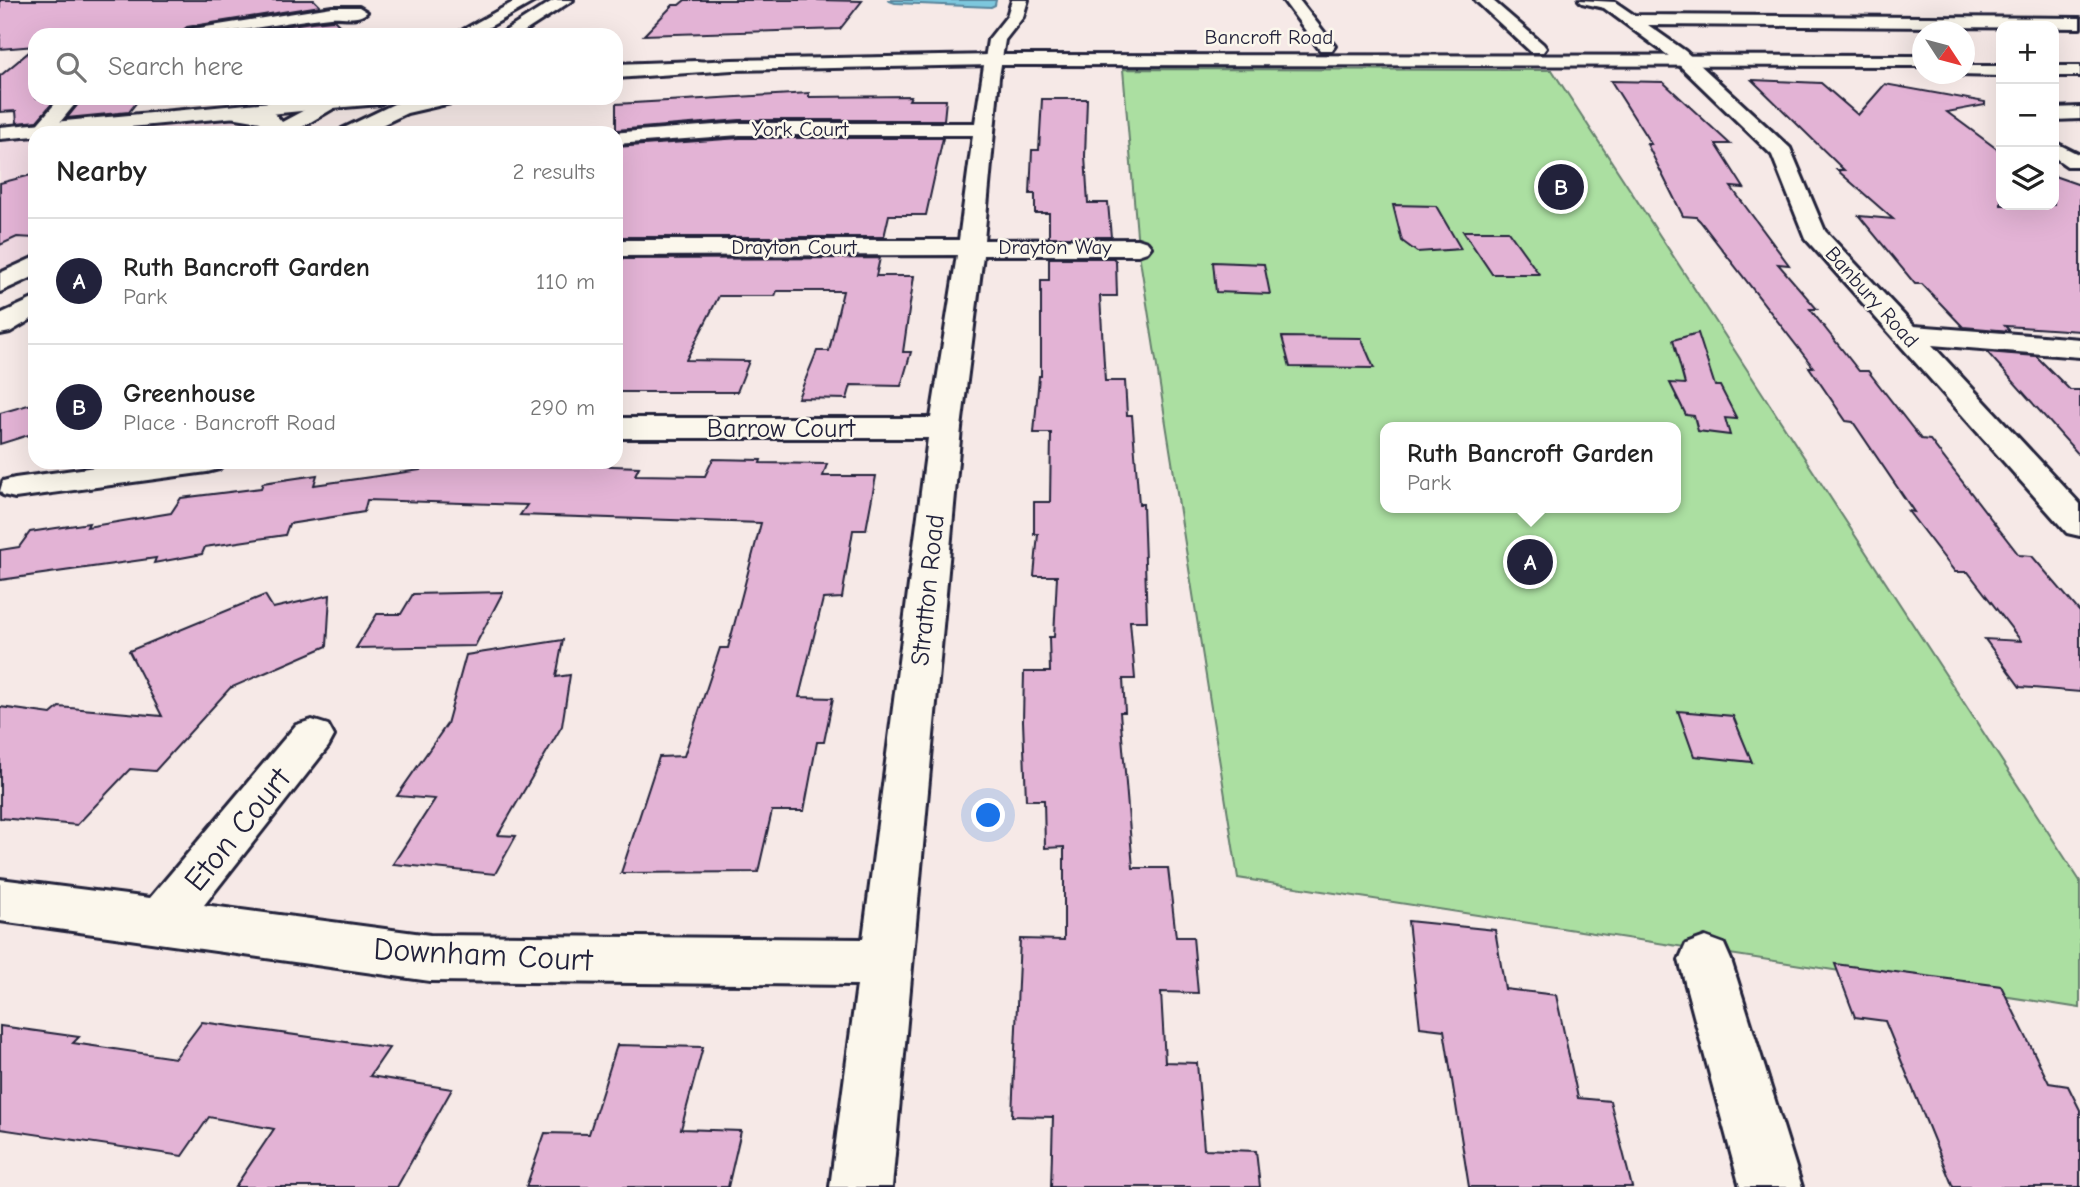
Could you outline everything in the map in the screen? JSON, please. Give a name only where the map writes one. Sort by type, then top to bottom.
[{"type":"main road","points":[[475,28],[529,0]]},
{"type":"main road","points":[[519,28],[565,0]]},
{"type":"main road","name":"Stratton Road","points":[[861,1187],[945,428],[971,247],[992,65],[997,40],[1015,17],[1020,0]]},
{"type":"main road","points":[[1292,0],[1326,46]]},
{"type":"main road","points":[[1483,0],[1537,48]]},
{"type":"main road","name":"Banbury Road","points":[[1587,0],[1609,5],[1689,64],[1782,153],[1814,233],[2080,525]]},
{"type":"main road","points":[[1768,5],[1796,21]]},
{"type":"main road","points":[[2010,5],[2048,21]]},
{"type":"main road","points":[[231,28],[332,12],[359,12]]},
{"type":"main road","points":[[1629,20],[1996,23]]},
{"type":"main road","points":[[2059,23],[2080,23]]},
{"type":"main road","name":"Bancroft Road","points":[[623,71],[698,66],[1912,61]]},
{"type":"main road","points":[[1975,61],[1996,61]]},
{"type":"main road","points":[[2059,61],[2080,61]]},
{"type":"main road","name":"Bancroft Road","points":[[1689,64],[1912,70]]},
{"type":"main road","name":"Bancroft Road","points":[[623,79],[776,69],[992,65]]},
{"type":"main road","points":[[1975,71],[1996,71]]},
{"type":"main road","points":[[2059,71],[2080,71]]},
{"type":"main road","points":[[47,124],[64,105]]},
{"type":"main road","points":[[37,126],[225,105]]},
{"type":"main road","points":[[0,124],[47,124],[232,112],[293,105]]},
{"type":"main road","points":[[290,126],[328,105]]},
{"type":"main road","points":[[348,126],[386,105]]},
{"type":"main road","points":[[364,126],[401,108],[415,105]]},
{"type":"main road","points":[[232,112],[266,117],[274,126]]},
{"type":"main road","points":[[2059,114],[2080,113]]},
{"type":"main road","points":[[0,133],[28,128]]},
{"type":"main road","name":"York Court","points":[[623,137],[740,129],[984,129]]},
{"type":"main road","points":[[2059,151],[2076,161]]},
{"type":"main road","name":"Drayton Way","points":[[971,247],[1139,247]]},
{"type":"main road","name":"Drayton Court","points":[[623,248],[971,247]]},
{"type":"main road","points":[[0,284],[28,269]]},
{"type":"main road","points":[[0,326],[28,310]]},
{"type":"main road","points":[[1905,334],[2080,348]]},
{"type":"main road","name":"Barrow Court","points":[[623,428],[945,428]]},
{"type":"main road","points":[[15,488],[155,469]]},
{"type":"main road","name":"Eton Court","points":[[161,922],[313,736]]},
{"type":"main road","name":"Downham Court","points":[[0,900],[430,958],[885,962]]},
{"type":"main road","points":[[1705,960],[1771,1187]]},
{"type":"shaded area","points":[[232,112],[266,117],[268,126],[77,126]]},
{"type":"shaded area","points":[[28,130],[28,269],[0,284],[0,133]]},
{"type":"green space","points":[[1123,69],[1552,70],[2080,881],[2080,1008],[1238,878],[1138,247]]},
{"type":"water","points":[[887,0],[996,0],[991,7],[895,3]]},
{"type":"building","points":[[0,0],[314,0],[320,6],[186,28],[28,28],[28,47],[0,49]]},
{"type":"building","points":[[685,0],[862,1],[840,29],[644,35],[673,5],[679,5]]},
{"type":"building","points":[[334,20],[342,28],[270,28]]},
{"type":"building","points":[[28,53],[28,105],[51,105],[37,121],[17,123],[16,111],[0,112],[0,76]]},
{"type":"building","points":[[1752,80],[1821,83],[1858,115],[1885,84],[1985,102],[1985,105],[1947,112],[1996,148],[1996,210],[2059,210],[2059,178],[2080,185],[2080,331],[2005,326],[2010,331],[1963,327],[1922,284],[1915,284],[1859,216],[1893,219],[1837,170],[1844,170]]},
{"type":"building","points":[[1611,81],[1663,82],[1730,144],[1716,144],[1744,188],[1731,187],[1789,265],[1778,264],[1817,309],[1810,309],[1859,371],[1868,371],[1921,439],[1930,440],[2019,555],[2032,556],[2080,612],[2080,692],[2020,687],[1985,639],[2021,641],[1968,572],[1955,572],[1908,511],[1914,512],[1853,422],[1846,421],[1809,367],[1813,367],[1700,221],[1696,217],[1683,216],[1647,144],[1651,144]]},
{"type":"building","points":[[809,93],[809,97],[911,96],[909,100],[946,100],[944,120],[740,120],[623,129],[623,126],[616,126],[616,105]]},
{"type":"building","points":[[1042,99],[1087,99],[1085,156],[1088,203],[1108,203],[1111,237],[1049,237],[1049,213],[1035,213],[1035,194],[1030,194],[1032,150],[1039,150]]},
{"type":"building","points":[[77,105],[134,105],[129,112],[67,118]]},
{"type":"building","points":[[740,138],[943,138],[926,215],[889,215],[884,237],[623,237],[623,146]]},
{"type":"building","points":[[28,176],[28,238],[17,237],[0,245],[0,183]]},
{"type":"building","points":[[1393,205],[1436,206],[1461,249],[1417,252],[1402,241]]},
{"type":"building","points":[[1463,231],[1508,231],[1539,274],[1492,274]]},
{"type":"building","points":[[880,258],[876,276],[914,276],[903,352],[911,352],[901,386],[851,385],[847,399],[798,398],[817,351],[829,351],[843,291],[777,291],[775,296],[719,296],[686,360],[749,361],[737,392],[623,392],[623,259]]},
{"type":"building","points":[[1049,258],[1113,258],[1116,261],[1117,296],[1100,296],[1105,381],[1125,381],[1127,415],[1132,415],[1139,504],[1143,504],[1147,621],[1130,621],[1135,679],[1123,679],[1125,712],[1120,712],[1133,868],[1168,868],[1176,937],[1193,937],[1198,993],[1161,992],[1165,1062],[1197,1063],[1204,1149],[1256,1151],[1260,1187],[1051,1187],[1053,1117],[1012,1116],[1020,939],[1064,940],[1064,847],[1045,848],[1044,800],[1026,800],[1023,721],[1024,672],[1050,672],[1049,637],[1054,637],[1057,576],[1034,576],[1038,534],[1034,534],[1034,502],[1050,502],[1051,433],[1034,433],[1041,376],[1041,280],[1049,280]]},
{"type":"building","points":[[1213,262],[1264,264],[1270,294],[1216,292]]},
{"type":"building","points":[[1698,333],[1715,386],[1720,386],[1737,419],[1725,418],[1730,435],[1698,431],[1694,416],[1686,415],[1670,383],[1685,384],[1673,340]]},
{"type":"building","points":[[1282,337],[1361,338],[1374,368],[1290,367]]},
{"type":"building","points":[[1987,352],[2036,356],[2070,390],[2080,390],[2080,456]]},
{"type":"building","points":[[28,405],[28,435],[0,444],[0,413]]},
{"type":"building","points":[[713,459],[827,464],[823,476],[876,476],[866,530],[853,530],[842,598],[823,599],[799,697],[833,698],[824,742],[817,742],[804,811],[772,811],[758,872],[621,873],[659,757],[684,756],[720,648],[728,648],[761,523],[520,515],[527,505],[367,500],[364,512],[289,524],[285,535],[205,547],[202,554],[154,563],[156,558],[0,580],[0,550],[19,547],[30,532],[89,523],[87,527],[171,513],[181,498],[261,488],[263,483],[317,475],[314,485],[421,469],[623,469],[623,466],[639,467],[635,475],[705,476]]},
{"type":"building","points":[[503,592],[475,646],[356,648],[377,614],[401,614],[413,594]]},
{"type":"building","points":[[265,595],[273,608],[330,595],[327,646],[230,688],[155,771],[130,769],[77,825],[0,818],[0,707],[51,714],[59,707],[162,716],[129,651]]},
{"type":"building","points":[[563,640],[556,677],[570,675],[562,726],[498,835],[516,836],[495,874],[393,864],[435,799],[397,796],[447,724],[466,655]]},
{"type":"building","points":[[1678,711],[1733,716],[1752,762],[1694,756]]},
{"type":"building","points":[[1408,921],[1495,930],[1505,989],[1556,995],[1578,1098],[1610,1101],[1632,1187],[1469,1187],[1444,1030],[1420,1027]]},
{"type":"building","points":[[1835,964],[2001,986],[2049,1083],[2068,1086],[2080,1110],[2080,1187],[1953,1187],[1885,1021],[1855,1017]]},
{"type":"building","points":[[202,1022],[389,1048],[370,1076],[452,1089],[397,1187],[235,1187],[274,1129],[209,1117],[182,1156],[0,1129],[0,1026],[79,1037],[73,1043],[175,1058]]},
{"type":"building","points":[[617,1045],[703,1047],[681,1129],[741,1131],[728,1187],[526,1187],[545,1133],[589,1134]]},
{"type":"place","name":"Greenhouse","points":[[1561,187]]},
{"type":"place","name":"Ruth Bancroft Garden","points":[[1530,562]]}]
